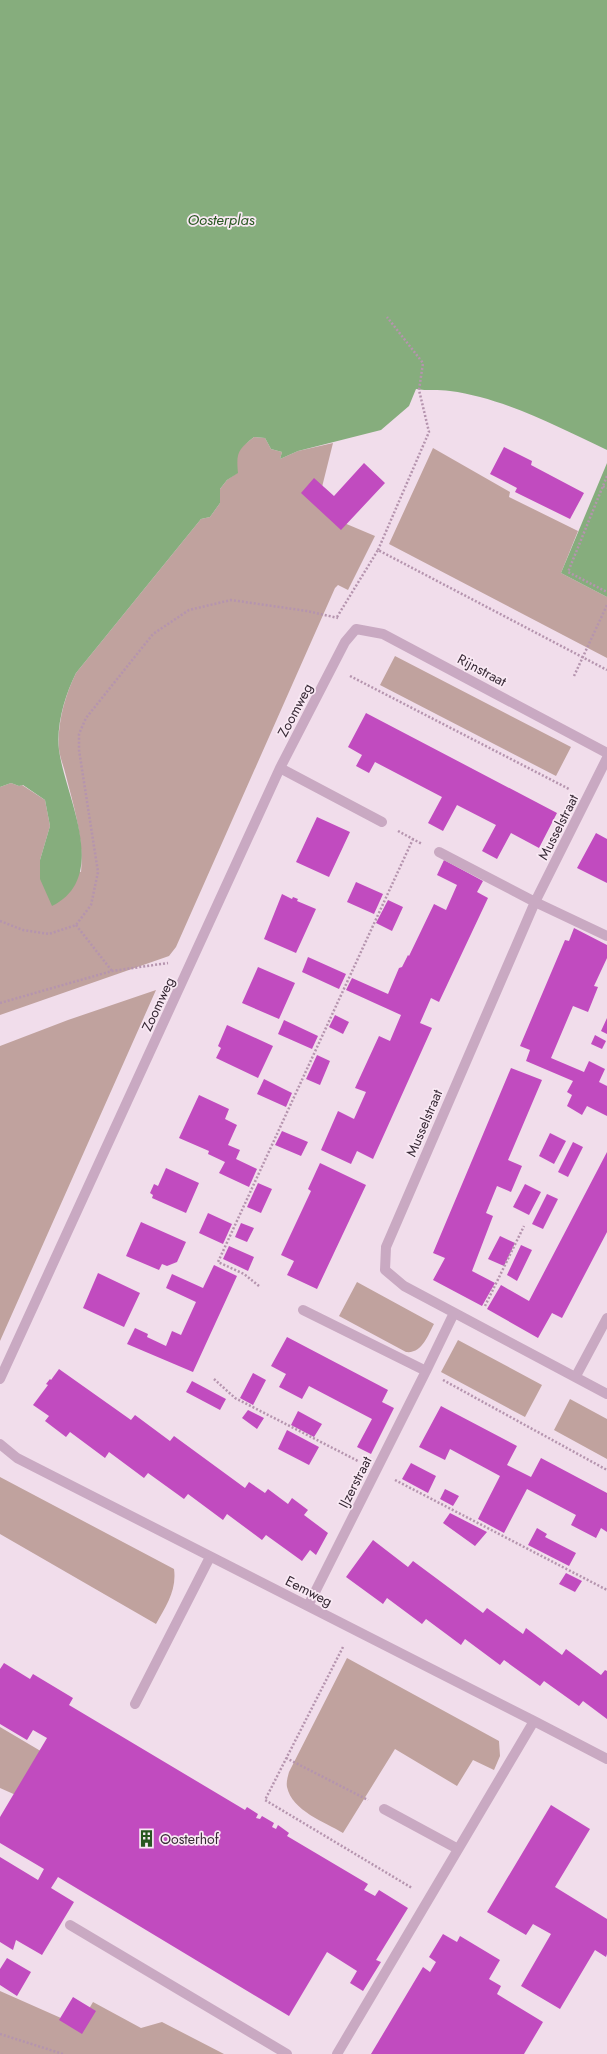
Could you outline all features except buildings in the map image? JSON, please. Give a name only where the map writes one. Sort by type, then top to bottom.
[{"type":"street","name":"Rijnstraat","points":[[345,642],[356,629],[383,634],[607,753]]},
{"type":"street","name":"Zoomweg","points":[[0,1379],[193,962],[280,768],[345,642]]},
{"type":"street","name":"Musselstraat","points":[[607,758],[588,799],[535,902],[386,1247],[385,1270],[404,1286],[576,1376],[607,1394]]},
{"type":"street","points":[[280,768],[382,822]]},
{"type":"street","points":[[438,852],[535,902],[607,936]]},
{"type":"street","points":[[304,1310],[426,1371]]},
{"type":"street","name":"IJzerstraat","points":[[308,1606],[454,1313]]},
{"type":"street","points":[[576,1376],[607,1318]]},
{"type":"street","name":"Eemweg","points":[[0,1444],[17,1458],[534,1721],[607,1760]]},
{"type":"street","points":[[136,1704],[210,1557]]},
{"type":"street","points":[[337,2054],[534,1721]]},
{"type":"street","points":[[384,1809],[458,1849]]},
{"type":"street","points":[[70,1925],[287,2054]]},
{"type":"path","points":[[0,921],[23,930],[49,934],[76,925],[91,905],[98,872],[79,750],[79,734],[86,718],[153,634],[189,610],[231,600],[337,618],[378,550],[429,432],[419,390],[423,363],[387,317]]},
{"type":"path","points":[[607,476],[568,572],[607,592]]},
{"type":"path","points":[[603,486],[607,488]]},
{"type":"path","points":[[378,550],[607,670]]},
{"type":"path","points":[[574,676],[607,606]]},
{"type":"path","points":[[333,667],[588,799]]},
{"type":"path","points":[[382,822],[438,852]]},
{"type":"path","points":[[259,1286],[244,1274],[218,1262],[413,839]]},
{"type":"path","points":[[76,925],[112,971]]},
{"type":"path","points":[[0,1003],[112,971],[154,964],[193,962]]},
{"type":"path","points":[[476,1324],[524,1226]]},
{"type":"path","points":[[426,1371],[607,1470]]},
{"type":"path","points":[[214,1379],[235,1398],[607,1590]]},
{"type":"path","points":[[352,1628],[265,1800],[428,1898]]},
{"type":"path","points":[[286,1758],[384,1809]]},
{"type":"path","points":[[0,2034],[63,2054]]},
{"type":"shaded area","points":[[254,437],[265,438],[271,449],[282,452],[280,459],[298,451],[333,443],[321,491],[337,520],[375,536],[348,590],[338,585],[335,588],[176,947],[169,956],[0,1015],[0,787],[11,783],[19,786],[22,785],[45,800],[50,826],[40,860],[81,872],[82,860],[78,824],[59,749],[59,730],[65,700],[72,682],[76,673],[201,519],[210,517],[220,503],[220,489],[227,480],[237,473],[236,460],[239,449]]},
{"type":"shaded area","points":[[433,448],[510,492],[509,497],[578,531],[561,573],[607,597],[607,658],[389,544]]},
{"type":"shaded area","points":[[395,656],[571,747],[556,776],[380,685]]},
{"type":"shaded area","points":[[156,990],[0,1341],[0,1046],[68,1020]]},
{"type":"shaded area","points":[[357,1282],[434,1324],[424,1343],[412,1352],[406,1352],[339,1316]]},
{"type":"shaded area","points":[[458,1340],[542,1385],[525,1417],[441,1372]]},
{"type":"shaded area","points":[[570,1399],[607,1419],[607,1459],[554,1430]]},
{"type":"shaded area","points":[[0,1477],[174,1569],[174,1584],[170,1598],[156,1624],[0,1534]]},
{"type":"shaded area","points":[[347,1658],[499,1741],[500,1756],[494,1770],[473,1760],[457,1786],[395,1749],[343,1833],[302,1809],[295,1803],[287,1787],[289,1772]]},
{"type":"shaded area","points":[[0,1727],[44,1753],[18,1796],[0,1788]]},
{"type":"shaded area","points":[[0,1991],[79,2026],[93,2002],[141,2028],[162,2022],[224,2054],[0,2054]]},
{"type":"water","name":"Oosterplas","points":[[0,0],[607,0],[607,450],[530,414],[490,400],[450,391],[416,389],[409,406],[381,430],[298,451],[280,459],[282,452],[271,449],[265,438],[254,437],[244,445],[239,452],[237,460],[238,473],[227,480],[220,489],[220,503],[210,517],[201,519],[76,673],[72,682],[62,710],[58,740],[63,769],[80,834],[82,856],[79,876],[69,893],[52,906],[40,879],[40,860],[50,826],[45,800],[23,785],[19,786],[11,783],[0,787]]},
{"type":"water","points":[[607,463],[607,597],[561,573]]},
{"type":"place","name":"Oosterhof","points":[[147,1839]]}]
